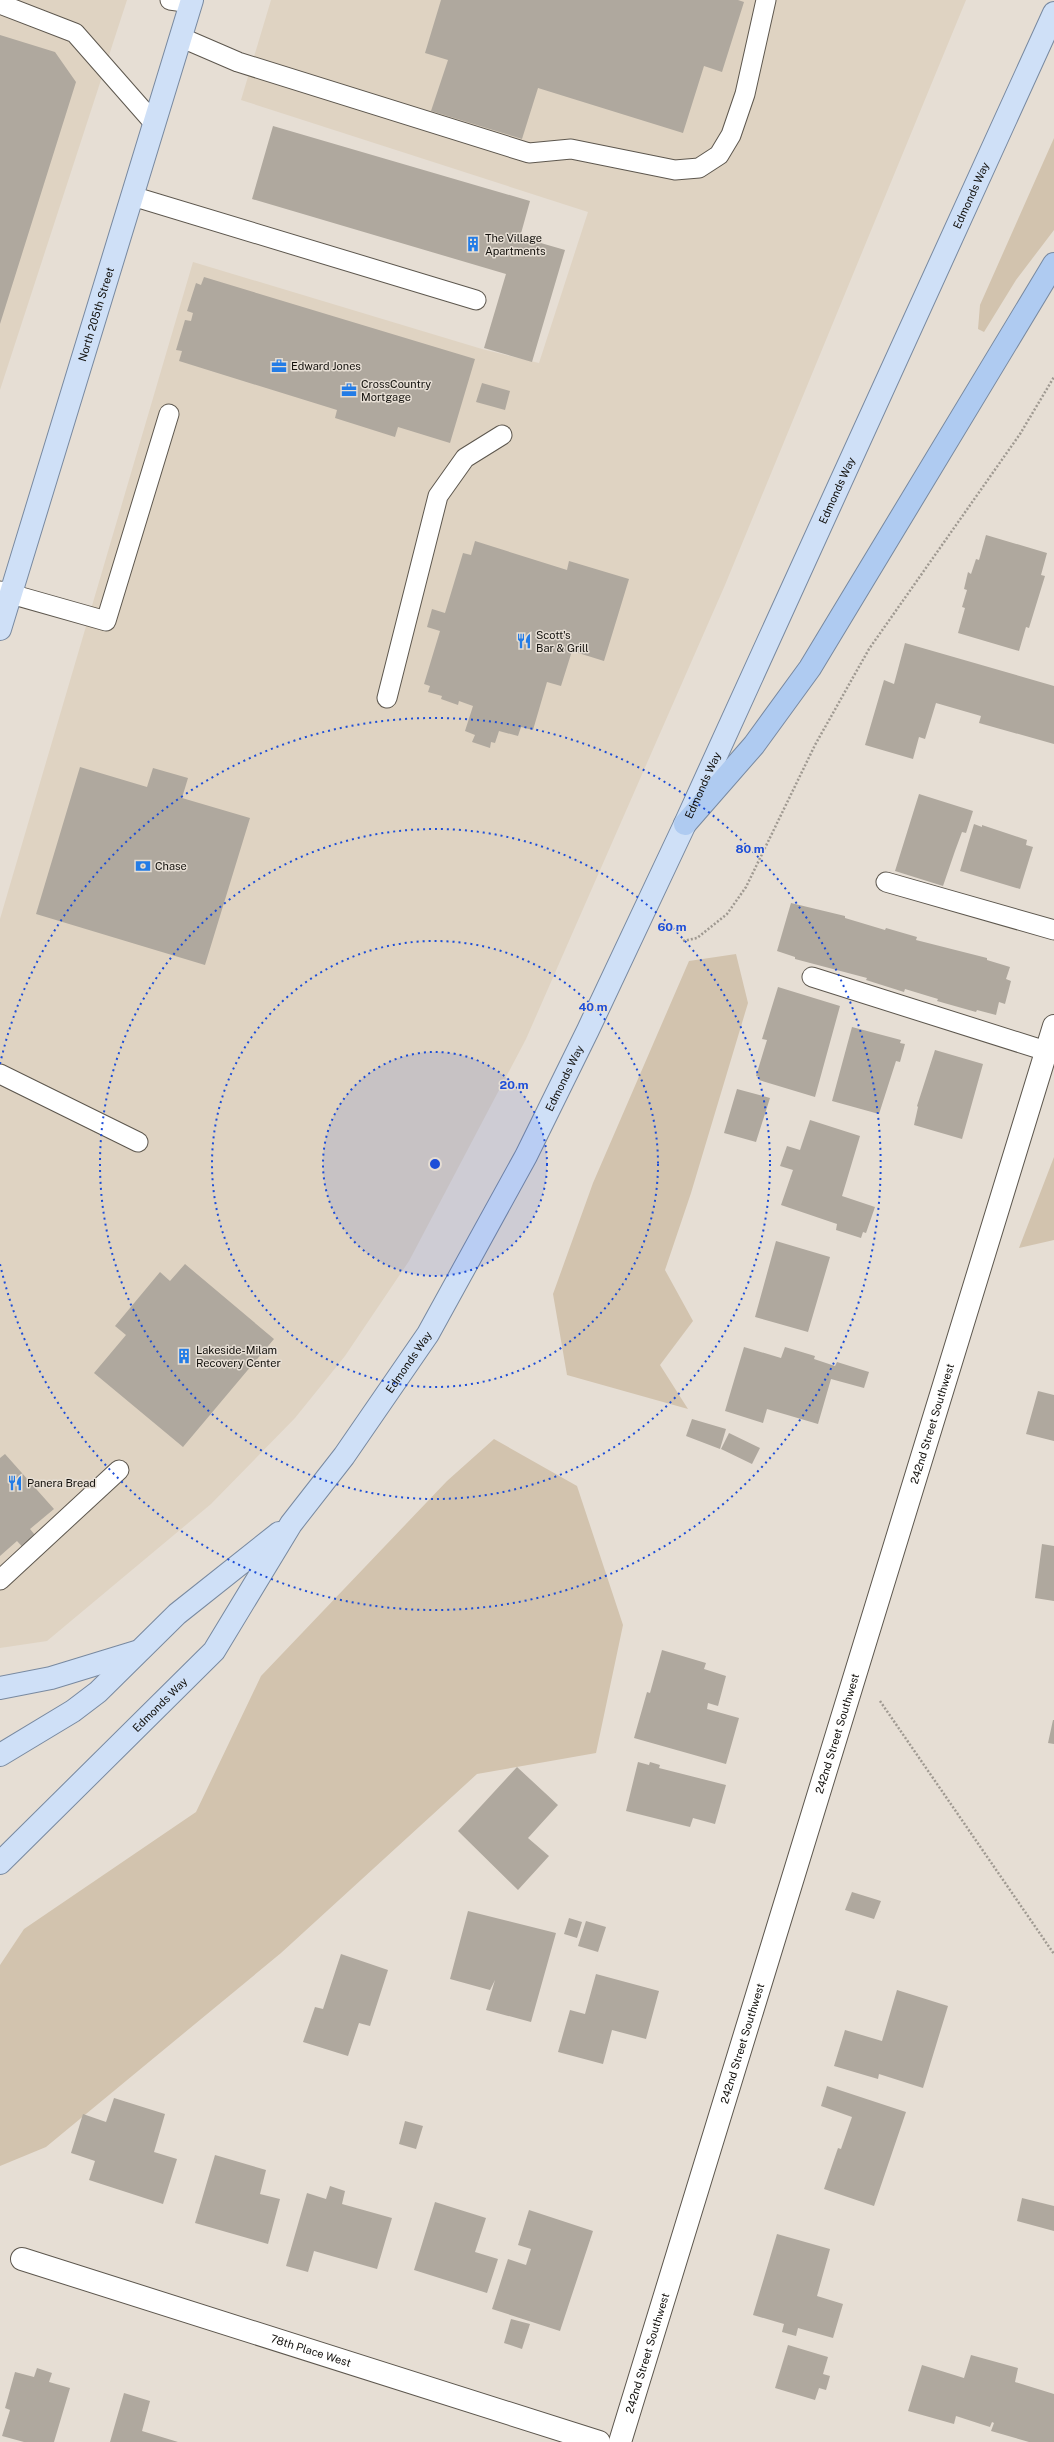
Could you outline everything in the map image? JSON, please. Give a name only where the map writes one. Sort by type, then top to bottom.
[{"type":"highway","points":[[685,824],[754,745],[810,668],[1054,264]]},
{"type":"main road","name":"North 205th Street","points":[[0,629],[5,592],[132,196],[180,37],[184,1]]},
{"type":"main road","name":"Edmonds Way","points":[[0,1863],[214,1651],[291,1524],[344,1456],[428,1334],[526,1156],[685,824],[1054,13]]},
{"type":"main road","name":"Edmonds Way","points":[[0,1755],[73,1711],[98,1692],[177,1614],[291,1524]]},
{"type":"main road","points":[[0,1688],[52,1678],[99,1665],[144,1648]]},
{"type":"street","name":"242nd Street Southwest","points":[[620,2442],[1054,1026]]},
{"type":"street","name":"78th Place West","points":[[22,2259],[599,2442]]},
{"type":"lane","points":[[180,37],[238,62],[529,153],[571,149],[675,170],[699,168],[719,155],[731,135],[745,94],[766,0]]},
{"type":"lane","points":[[0,4],[75,33],[154,123]]},
{"type":"lane","points":[[132,196],[476,300]]},
{"type":"lane","points":[[5,592],[106,621],[170,414]]},
{"type":"lane","points":[[387,698],[438,496],[465,458],[502,435]]},
{"type":"lane","points":[[886,882],[1054,930]]},
{"type":"lane","points":[[812,977],[1046,1051]]},
{"type":"lane","points":[[2,1075],[138,1142]]},
{"type":"lane","points":[[0,1580],[119,1470]]},
{"type":"path","points":[[683,941],[697,938],[727,914],[746,886],[815,745],[868,649],[1020,434],[1054,376]]},
{"type":"path","points":[[858,1669],[1054,1954]]},
{"type":"shaded area","points":[[0,0],[127,0],[0,390]]},
{"type":"shaded area","points":[[271,0],[966,0],[725,585],[526,1039],[409,1261],[345,1356],[295,1418],[211,1504],[47,1641],[0,1648],[0,919],[193,262],[482,349],[539,363],[588,212],[241,100]]},
{"type":"shaded area","points":[[1054,138],[1054,230],[1016,280],[984,332],[978,329],[980,305]]},
{"type":"shaded area","points":[[736,954],[748,1003],[691,1193],[665,1270],[693,1321],[660,1365],[688,1409],[567,1375],[553,1294],[593,1183],[689,961]]},
{"type":"shaded area","points":[[1054,1157],[1054,1240],[1019,1248]]},
{"type":"shaded area","points":[[494,1439],[577,1486],[623,1625],[596,1753],[477,1774],[281,1953],[46,2147],[0,2166],[0,1965],[24,1929],[196,1812],[261,1676],[447,1481]]},
{"type":"building","points":[[441,0],[738,0],[744,2],[722,72],[704,66],[683,133],[538,88],[522,139],[431,111],[448,60],[425,53]]},
{"type":"building","points":[[0,35],[55,52],[76,82],[0,324]]},
{"type":"building","name":"The Village Apartments","points":[[273,126],[530,201],[520,237],[565,250],[532,362],[484,348],[506,274],[252,199]]},
{"type":"building","points":[[204,277],[475,359],[450,443],[398,427],[395,437],[335,418],[337,410],[179,361],[182,351],[176,350],[185,320],[191,321],[193,313],[187,311],[196,283],[201,285]]},
{"type":"building","points":[[482,383],[510,391],[505,410],[476,402]]},
{"type":"building","points":[[986,535],[1047,553],[1041,575],[1045,576],[1029,628],[1026,627],[1019,651],[958,633],[965,608],[962,607],[967,590],[964,589],[968,572],[971,574],[976,559],[979,560]]},
{"type":"building","name":"Scott's Bar & Grill","points":[[475,541],[567,570],[569,561],[629,579],[604,661],[572,651],[561,686],[547,682],[533,730],[521,727],[518,736],[499,731],[495,743],[491,742],[490,748],[472,742],[475,735],[465,731],[473,706],[459,701],[458,705],[441,699],[442,696],[428,692],[430,686],[424,684],[440,631],[427,627],[432,609],[445,613],[463,553],[471,555]]},
{"type":"building","points":[[905,643],[1054,686],[1054,744],[979,723],[981,716],[936,703],[925,739],[919,737],[913,759],[865,745],[884,680],[894,684]]},
{"type":"building","name":"Chase","points":[[80,767],[147,787],[153,768],[188,778],[182,798],[250,818],[205,965],[36,914]]},
{"type":"building","points":[[919,794],[973,811],[966,833],[962,832],[943,886],[895,871]]},
{"type":"building","points":[[974,824],[982,827],[982,825],[1027,840],[1026,845],[1033,847],[1020,889],[960,871]]},
{"type":"building","points":[[791,903],[845,916],[845,918],[885,930],[886,928],[917,937],[916,940],[987,958],[987,960],[1010,967],[1006,979],[1011,981],[1005,1004],[999,1002],[996,1015],[977,1010],[976,1012],[937,1001],[938,999],[905,989],[904,992],[866,980],[867,978],[795,959],[795,957],[777,951]]},
{"type":"building","points":[[778,987],[840,1006],[815,1097],[759,1080],[760,1077],[756,1076],[767,1040],[762,1039]]},
{"type":"building","points":[[852,1027],[901,1040],[900,1043],[905,1044],[900,1062],[896,1061],[879,1114],[832,1101]]},
{"type":"building","points":[[935,1050],[983,1064],[962,1139],[914,1125],[917,1106]]},
{"type":"building","points":[[737,1089],[770,1098],[756,1142],[724,1133]]},
{"type":"building","points":[[810,1120],[860,1136],[842,1196],[875,1207],[866,1233],[863,1232],[861,1238],[836,1230],[837,1224],[781,1205],[793,1170],[780,1166],[787,1146],[800,1150]]},
{"type":"building","points":[[776,1241],[830,1257],[808,1332],[755,1317]]},
{"type":"building","name":"Lakeside-Milam Recovery Center","points":[[185,1264],[274,1339],[183,1447],[94,1373],[126,1335],[115,1326],[160,1272],[170,1281]]},
{"type":"building","points":[[744,1347],[781,1358],[785,1347],[815,1356],[814,1359],[835,1366],[837,1362],[869,1372],[864,1388],[831,1379],[818,1424],[767,1409],[763,1423],[725,1411]]},
{"type":"building","points":[[1038,1391],[1054,1395],[1054,1441],[1026,1434]]},
{"type":"building","points":[[692,1419],[726,1429],[720,1449],[686,1436]]},
{"type":"building","points":[[729,1433],[760,1448],[752,1464],[721,1449]]},
{"type":"building","name":"Panera Bread","points":[[5,1454],[54,1509],[30,1529],[40,1541],[27,1552],[17,1541],[0,1556],[0,1458]]},
{"type":"building","points":[[1042,1544],[1054,1546],[1054,1601],[1035,1598]]},
{"type":"building","points":[[662,1650],[706,1663],[704,1669],[726,1676],[718,1706],[708,1703],[707,1709],[739,1718],[726,1764],[634,1738],[647,1692],[650,1693]]},
{"type":"building","points":[[1054,1720],[1054,1744],[1048,1743]]},
{"type":"building","points":[[638,1762],[649,1765],[650,1762],[660,1765],[659,1768],[726,1785],[715,1824],[693,1818],[690,1827],[626,1811]]},
{"type":"building","points":[[517,1767],[558,1805],[528,1838],[549,1856],[518,1890],[458,1831]]},
{"type":"building","points":[[852,1892],[881,1901],[874,1919],[845,1910]]},
{"type":"building","points":[[468,1911],[556,1933],[531,2022],[486,2010],[495,1980],[490,1990],[450,1979]]},
{"type":"building","points":[[569,1918],[582,1922],[577,1938],[564,1934]]},
{"type":"building","points":[[586,1921],[606,1927],[598,1952],[578,1946]]},
{"type":"building","points":[[341,1954],[388,1970],[370,2026],[359,2023],[348,2056],[303,2042],[315,2007],[323,2009]]},
{"type":"building","points":[[596,1974],[659,1991],[646,2039],[612,2030],[603,2064],[558,2052],[570,2010],[585,2014]]},
{"type":"building","points":[[897,1990],[948,2006],[923,2088],[879,2074],[878,2079],[834,2066],[845,2030],[882,2041]]},
{"type":"building","points":[[827,2086],[906,2112],[874,2206],[824,2189],[838,2148],[841,2149],[852,2117],[821,2106]]},
{"type":"building","points":[[114,2098],[165,2114],[154,2152],[177,2159],[163,2204],[89,2180],[95,2161],[71,2153],[83,2114],[106,2122]]},
{"type":"building","points":[[405,2121],[423,2126],[416,2149],[399,2144]]},
{"type":"building","points":[[215,2155],[266,2170],[260,2194],[280,2199],[268,2244],[195,2223]]},
{"type":"building","points":[[330,2186],[345,2191],[342,2204],[392,2218],[377,2269],[314,2251],[308,2272],[286,2266],[307,2193],[326,2199]]},
{"type":"building","points":[[1022,2198],[1054,2206],[1054,2231],[1017,2221]]},
{"type":"building","points":[[435,2202],[486,2218],[475,2252],[498,2259],[487,2293],[414,2270]]},
{"type":"building","points":[[529,2210],[593,2231],[560,2331],[492,2309],[508,2259],[526,2265],[531,2249],[518,2245]]},
{"type":"building","points":[[777,2234],[830,2249],[817,2296],[843,2304],[833,2338],[798,2328],[796,2336],[782,2332],[784,2324],[753,2315]]},
{"type":"building","points":[[511,2319],[530,2324],[522,2349],[504,2343]]},
{"type":"building","points":[[788,2345],[828,2357],[823,2374],[830,2376],[826,2390],[819,2388],[815,2400],[775,2388]]},
{"type":"building","points":[[971,2355],[1018,2368],[1015,2382],[1054,2394],[1054,2442],[1029,2442],[991,2431],[994,2423],[992,2422],[990,2427],[956,2416],[954,2424],[908,2411],[922,2365],[964,2378]]},
{"type":"building","points":[[37,2368],[52,2373],[49,2382],[70,2388],[54,2442],[24,2442],[2,2436],[10,2410],[5,2408],[15,2372],[34,2377]]},
{"type":"building","points":[[124,2393],[150,2401],[142,2431],[178,2442],[110,2442]]},
{"type":"place","name":"The Village Apartments","points":[[473,244]]},
{"type":"place","name":"Edward Jones","points":[[279,366]]},
{"type":"place","name":"CrossCountry Mortgage","points":[[349,390]]},
{"type":"place","name":"Scott's Bar & Grill","points":[[524,641]]},
{"type":"place","name":"Chase","points":[[143,866]]},
{"type":"place","name":"Lakeside-Milam Recovery Center","points":[[184,1356]]},
{"type":"place","name":"Panera Bread","points":[[15,1483]]}]
